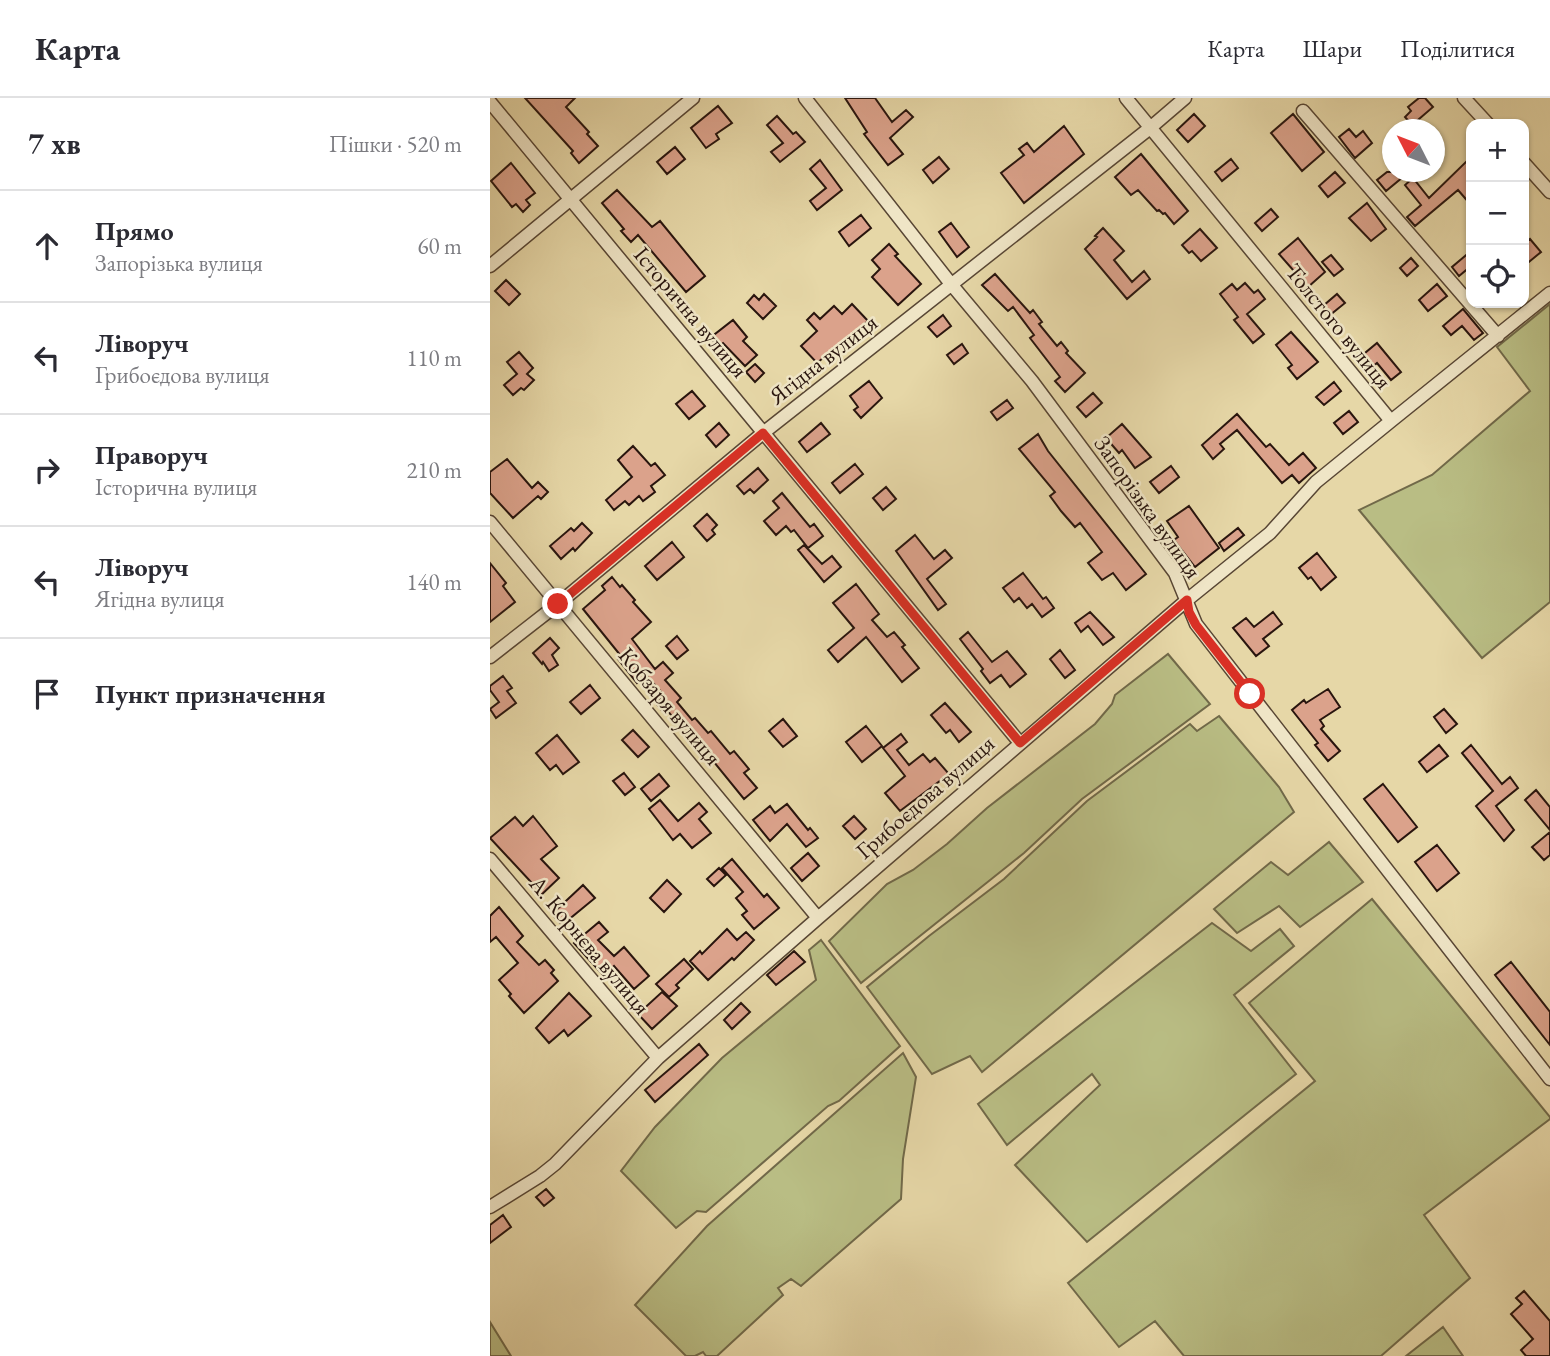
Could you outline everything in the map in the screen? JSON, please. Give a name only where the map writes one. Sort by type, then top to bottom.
[{"type":"street","points":[[490,266],[572,201],[693,98]]},
{"type":"street","name":"Запорізька вулиця","points":[[805,98],[951,284],[1032,381],[1175,573],[1196,625],[1550,1079]]},
{"type":"street","name":"Толстого вулиця","points":[[1126,98],[1391,421],[1550,293]]},
{"type":"street","name":"Ягідна вулиця","points":[[490,657],[558,604],[763,433],[1185,98]]},
{"type":"street","points":[[1464,98],[1483,119]]},
{"type":"street","name":"Історична вулиця","points":[[490,102],[1020,743]]},
{"type":"street","points":[[1303,111],[1498,336]]},
{"type":"street","points":[[1529,169],[1550,192]]},
{"type":"street","name":"Грибоєдова вулиця","points":[[490,1207],[555,1164],[658,1058],[1020,743],[1270,533],[1316,482],[1391,421]]},
{"type":"street","name":"Кобзаря вулиця","points":[[490,522],[818,918]]},
{"type":"street","name":"А. Корнєва вулиця","points":[[490,859],[658,1058]]},
{"type":"green space","points":[[1550,304],[1550,602],[1482,658],[1359,510],[1432,475],[1530,391],[1497,347]]},
{"type":"green space","points":[[1168,654],[1210,704],[1082,799],[1024,853],[861,983],[829,941],[887,884],[913,870],[947,844],[987,808],[1095,724],[1112,704],[1115,695]]},
{"type":"green space","points":[[1219,716],[1279,787],[1294,812],[982,1072],[970,1056],[932,1074],[867,987],[1004,879],[1087,801],[1190,724],[1197,731]]},
{"type":"green space","points":[[1329,842],[1363,882],[1300,927],[1279,906],[1237,933],[1214,909],[1271,862],[1288,875]]},
{"type":"green space","points":[[1372,899],[1550,1117],[1424,1215],[1470,1278],[1381,1356],[1184,1356],[1155,1321],[1119,1347],[1068,1283],[1315,1081],[1249,1003]]},
{"type":"green space","points":[[1212,923],[1251,951],[1280,929],[1294,946],[1234,995],[1296,1074],[1087,1242],[1015,1165],[1100,1085],[1092,1074],[1007,1145],[978,1104]]},
{"type":"green space","points":[[821,940],[900,1046],[839,1101],[828,1106],[706,1212],[697,1211],[676,1228],[621,1171],[655,1127],[722,1058],[816,980],[809,950]]},
{"type":"green space","points":[[903,1053],[916,1077],[903,1159],[901,1199],[801,1286],[791,1279],[778,1288],[783,1295],[717,1356],[706,1356],[703,1352],[686,1356],[635,1305],[707,1226]]},
{"type":"green space","points":[[490,1322],[511,1356],[490,1356]]},
{"type":"green space","points":[[1443,1327],[1463,1356],[1406,1356]]},
{"type":"building","points":[[525,98],[575,98],[566,107],[598,146],[579,163],[571,153],[573,151]]},
{"type":"building","points":[[845,98],[875,98],[892,122],[906,110],[913,117],[890,138],[903,154],[888,165],[864,134],[867,132]]},
{"type":"building","points":[[1419,98],[1425,98],[1433,107],[1419,119],[1407,119],[1405,117],[1411,111],[1408,107]]},
{"type":"building","points":[[718,106],[732,123],[716,134],[719,139],[706,148],[691,128]]},
{"type":"building","points":[[1194,114],[1205,126],[1188,142],[1177,130]]},
{"type":"building","points":[[1293,114],[1324,152],[1302,171],[1271,133]]},
{"type":"building","points":[[777,116],[793,134],[796,132],[805,142],[780,162],[771,152],[783,143],[767,125]]},
{"type":"building","points":[[1064,126],[1084,154],[1024,203],[1001,173],[1024,155],[1019,149],[1027,143],[1034,152]]},
{"type":"building","points":[[1349,129],[1356,137],[1363,131],[1372,143],[1355,158],[1339,137]]},
{"type":"building","points":[[675,147],[685,159],[667,174],[657,162]]},
{"type":"building","points":[[1141,154],[1188,211],[1174,224],[1165,213],[1157,211],[1138,190],[1131,195],[1115,177]]},
{"type":"building","points":[[939,157],[949,169],[933,183],[923,170]]},
{"type":"building","points":[[1231,159],[1238,168],[1222,181],[1215,172]]},
{"type":"building","points":[[820,160],[842,190],[817,210],[810,201],[826,188],[810,169]]},
{"type":"building","points":[[1466,162],[1466,199],[1458,190],[1415,226],[1407,217],[1421,205],[1405,185],[1416,182],[1429,198]]},
{"type":"building","points":[[511,163],[535,193],[526,200],[530,205],[523,212],[516,204],[512,207],[491,181]]},
{"type":"building","points":[[1335,172],[1345,183],[1328,197],[1319,186]]},
{"type":"building","points":[[1382,176],[1382,182],[1397,182],[1386,191],[1377,180]]},
{"type":"building","points":[[617,190],[652,227],[660,221],[705,276],[686,292],[638,235],[631,242],[621,231],[624,229],[602,203]]},
{"type":"building","points":[[1367,203],[1386,229],[1371,241],[1349,218]]},
{"type":"building","points":[[1271,209],[1278,217],[1262,231],[1255,223]]},
{"type":"building","points":[[861,215],[871,228],[849,246],[839,232]]},
{"type":"building","points":[[951,223],[969,247],[957,257],[939,232]]},
{"type":"building","points":[[1103,228],[1124,251],[1114,260],[1132,282],[1144,271],[1150,279],[1127,299],[1085,249]]},
{"type":"building","points":[[1200,229],[1217,248],[1201,261],[1182,245]]},
{"type":"building","points":[[1298,238],[1325,272],[1308,287],[1279,254]]},
{"type":"building","points":[[1529,240],[1541,252],[1529,262],[1529,245]]},
{"type":"building","points":[[889,244],[898,254],[895,256],[921,284],[898,305],[872,277],[880,269],[872,260]]},
{"type":"building","points":[[1331,255],[1343,269],[1334,276],[1322,262]]},
{"type":"building","points":[[1466,255],[1466,270],[1459,276],[1452,267]]},
{"type":"building","points":[[1411,258],[1418,266],[1407,276],[1400,268]]},
{"type":"building","points":[[995,274],[1030,313],[1033,310],[1042,322],[1039,324],[1057,346],[1061,342],[1068,351],[1066,353],[1085,373],[1065,392],[1055,381],[1060,377],[1030,338],[1034,335],[1013,307],[1008,311],[982,285]]},
{"type":"building","points":[[506,280],[520,294],[509,305],[495,291]]},
{"type":"building","points":[[1245,283],[1254,293],[1258,290],[1265,299],[1247,314],[1264,334],[1253,343],[1234,320],[1238,317],[1220,294],[1232,284],[1237,290]]},
{"type":"building","points":[[1437,284],[1447,296],[1428,311],[1419,300]]},
{"type":"building","points":[[764,294],[776,306],[763,319],[747,303],[754,295],[759,300]]},
{"type":"building","points":[[1337,294],[1345,303],[1330,315],[1323,306]]},
{"type":"building","points":[[852,304],[868,321],[817,363],[801,346],[817,331],[807,320],[814,313],[820,319],[834,306],[842,314]]},
{"type":"building","points":[[1463,309],[1483,333],[1474,340],[1462,326],[1451,335],[1443,326]]},
{"type":"building","points":[[943,315],[951,326],[937,337],[928,327]]},
{"type":"building","points":[[733,320],[747,337],[743,341],[757,355],[745,366],[723,343],[718,347],[710,338]]},
{"type":"building","points":[[1291,332],[1318,362],[1297,379],[1288,368],[1292,365],[1276,345]]},
{"type":"building","points":[[1377,343],[1401,372],[1391,380],[1377,363],[1369,370],[1359,358]]},
{"type":"building","points":[[962,344],[968,353],[954,364],[947,355]]},
{"type":"building","points":[[519,352],[533,368],[527,374],[534,380],[524,390],[521,388],[513,395],[504,385],[517,374],[507,362]]},
{"type":"building","points":[[755,364],[764,373],[755,382],[746,372]]},
{"type":"building","points":[[869,381],[882,398],[861,418],[854,410],[858,407],[850,396]]},
{"type":"building","points":[[1334,382],[1341,391],[1324,405],[1316,397]]},
{"type":"building","points":[[692,391],[705,406],[689,419],[676,404]]},
{"type":"building","points":[[1093,393],[1102,403],[1086,417],[1077,407]]},
{"type":"building","points":[[1007,400],[1013,408],[997,420],[991,412]]},
{"type":"building","points":[[1349,411],[1358,422],[1343,434],[1334,423]]},
{"type":"building","points":[[1237,414],[1266,447],[1270,444],[1289,465],[1303,453],[1316,468],[1299,483],[1292,475],[1282,483],[1237,430],[1220,444],[1224,449],[1213,459],[1202,445]]},
{"type":"building","points":[[719,423],[729,435],[716,447],[706,435]]},
{"type":"building","points":[[821,423],[830,434],[807,452],[799,442]]},
{"type":"building","points":[[1122,424],[1151,457],[1135,468],[1122,450],[1119,453],[1106,438]]},
{"type":"building","points":[[1038,434],[1048,451],[1146,574],[1126,590],[1113,573],[1102,580],[1088,563],[1102,552],[1080,523],[1075,527],[1061,511],[1050,496],[1055,492],[1019,449]]},
{"type":"building","points":[[633,446],[651,466],[655,463],[665,475],[651,486],[655,492],[643,501],[639,496],[629,505],[625,501],[614,510],[606,500],[632,477],[618,460]]},
{"type":"building","points":[[507,459],[532,488],[538,482],[548,492],[541,499],[538,496],[513,518],[490,493],[490,472]]},
{"type":"building","points":[[855,464],[863,474],[840,493],[832,483]]},
{"type":"building","points":[[1171,466],[1179,477],[1159,493],[1150,482]]},
{"type":"building","points":[[758,468],[768,480],[754,493],[750,489],[744,494],[737,486]]},
{"type":"building","points":[[886,487],[896,499],[883,510],[873,498]]},
{"type":"building","points":[[782,493],[810,527],[814,524],[823,536],[808,548],[794,530],[791,532],[786,526],[776,535],[764,521],[779,508],[773,501]]},
{"type":"building","points":[[1189,506],[1219,548],[1195,567],[1174,540],[1178,537],[1167,521]]},
{"type":"building","points":[[707,514],[717,525],[712,530],[715,534],[707,541],[694,526]]},
{"type":"building","points":[[582,523],[592,533],[575,551],[573,548],[561,559],[550,546],[571,528],[574,531]]},
{"type":"building","points":[[1238,528],[1244,535],[1224,551],[1219,543]]},
{"type":"building","points":[[915,535],[934,559],[945,550],[952,558],[927,579],[946,604],[938,610],[896,551]]},
{"type":"building","points":[[672,542],[684,557],[657,580],[645,566]]},
{"type":"building","points":[[804,545],[822,564],[832,556],[841,567],[824,582],[798,550]]},
{"type":"building","points":[[1317,553],[1336,577],[1321,590],[1311,577],[1308,579],[1299,568]]},
{"type":"building","points":[[490,563],[506,583],[503,586],[515,602],[490,622]]},
{"type":"building","points":[[1023,573],[1043,599],[1046,597],[1054,608],[1042,617],[1032,604],[1027,608],[1019,598],[1014,602],[1003,588]]},
{"type":"building","points":[[612,577],[635,600],[633,602],[651,622],[632,639],[655,669],[663,662],[673,673],[665,680],[681,698],[677,702],[692,720],[695,718],[708,733],[711,731],[730,754],[734,751],[749,769],[744,773],[757,788],[744,799],[705,751],[702,754],[667,710],[664,713],[655,702],[664,695],[646,675],[637,683],[618,659],[621,656],[583,609],[605,590],[602,586]]},
{"type":"building","points":[[856,584],[879,614],[872,620],[887,637],[894,632],[919,668],[902,682],[866,637],[838,662],[828,650],[854,628],[833,603]]},
{"type":"building","points":[[1090,612],[1114,637],[1103,645],[1088,626],[1081,632],[1075,623]]},
{"type":"building","points":[[1273,612],[1282,624],[1263,639],[1269,646],[1256,656],[1233,628],[1246,618],[1254,627]]},
{"type":"building","points":[[968,632],[992,662],[1007,651],[1026,674],[1010,687],[1001,675],[990,683],[981,671],[983,669],[960,639]]},
{"type":"building","points":[[677,636],[688,650],[677,659],[666,646]]},
{"type":"building","points":[[550,638],[559,648],[552,655],[558,665],[549,671],[533,653]]},
{"type":"building","points":[[1060,650],[1075,670],[1065,678],[1050,659]]},
{"type":"building","points":[[503,676],[512,688],[507,691],[516,703],[496,718],[490,709],[499,702],[490,686]]},
{"type":"building","points":[[590,685],[600,698],[581,714],[570,702]]},
{"type":"building","points":[[1328,689],[1340,707],[1320,720],[1324,726],[1321,729],[1340,751],[1328,761],[1315,745],[1318,743],[1292,710],[1304,700],[1306,703]]},
{"type":"building","points":[[945,703],[971,732],[959,742],[950,730],[946,733],[931,715]]},
{"type":"building","points":[[1444,709],[1457,724],[1446,733],[1434,717]]},
{"type":"building","points":[[783,719],[797,736],[783,747],[769,731]]},
{"type":"building","points":[[866,726],[882,746],[862,762],[846,742]]},
{"type":"building","points":[[633,730],[649,747],[638,757],[622,740]]},
{"type":"building","points":[[901,734],[907,742],[897,750],[909,765],[923,754],[930,762],[935,758],[949,774],[900,811],[885,793],[905,776],[883,748]]},
{"type":"building","points":[[557,735],[579,762],[563,774],[556,765],[550,770],[536,753]]},
{"type":"building","points":[[1439,745],[1448,756],[1427,772],[1419,762]]},
{"type":"building","points":[[1471,745],[1502,784],[1510,777],[1518,788],[1496,806],[1514,830],[1504,841],[1476,806],[1493,791],[1462,753]]},
{"type":"building","points":[[624,773],[635,787],[625,795],[613,781]]},
{"type":"building","points":[[659,774],[669,786],[651,801],[641,789]]},
{"type":"building","points":[[1383,784],[1417,827],[1398,842],[1364,799]]},
{"type":"building","points":[[1536,790],[1550,807],[1550,830],[1525,800]]},
{"type":"building","points":[[660,800],[678,821],[699,803],[707,812],[699,819],[711,833],[692,848],[680,834],[673,840],[649,809]]},
{"type":"building","points":[[787,804],[818,838],[806,847],[787,824],[770,841],[753,820],[770,806],[775,813]]},
{"type":"building","points":[[533,816],[557,846],[541,859],[559,878],[539,897],[528,885],[531,882],[490,838],[515,817],[523,826]]},
{"type":"building","points":[[854,816],[866,829],[855,839],[843,826]]},
{"type":"building","points":[[1550,832],[1550,855],[1544,860],[1532,847]]},
{"type":"building","points":[[1437,845],[1459,873],[1437,891],[1415,862]]},
{"type":"building","points":[[808,853],[819,866],[802,881],[791,868]]},
{"type":"building","points":[[732,859],[764,897],[767,894],[779,908],[754,929],[742,915],[747,911],[736,898],[743,892],[722,868]]},
{"type":"building","points":[[719,868],[726,875],[714,886],[707,879]]},
{"type":"building","points":[[667,880],[681,894],[664,912],[650,898]]},
{"type":"building","points":[[583,885],[595,898],[562,925],[552,914]]},
{"type":"building","points":[[499,907],[523,936],[517,942],[539,965],[545,960],[554,970],[551,973],[558,981],[524,1013],[499,980],[518,963],[496,937],[490,942],[490,916]]},
{"type":"building","points":[[599,922],[608,932],[598,940],[614,956],[624,947],[649,976],[634,989],[614,966],[604,976],[574,943]]},
{"type":"building","points":[[727,929],[737,940],[746,932],[754,940],[708,980],[690,961],[700,951],[702,954]]},
{"type":"building","points":[[794,951],[805,962],[776,985],[767,975]]},
{"type":"building","points":[[684,959],[693,969],[676,985],[679,988],[669,997],[656,984]]},
{"type":"building","points":[[1511,962],[1550,1012],[1550,1045],[1495,975]]},
{"type":"building","points":[[662,992],[677,1006],[652,1029],[638,1014]]},
{"type":"building","points":[[569,993],[591,1016],[568,1036],[564,1030],[549,1043],[536,1028]]},
{"type":"building","points":[[741,1003],[750,1012],[732,1029],[724,1020]]},
{"type":"building","points":[[699,1044],[708,1055],[655,1102],[645,1090]]},
{"type":"building","points":[[546,1189],[554,1198],[544,1206],[536,1197]]},
{"type":"building","points":[[503,1215],[511,1227],[490,1243],[490,1225]]},
{"type":"building","points":[[1524,1291],[1550,1321],[1550,1356],[1526,1356],[1521,1350],[1533,1339],[1511,1314],[1522,1304],[1516,1298]]},
{"type":"route","points":[[558,604],[763,433],[1020,743],[1187,600],[1189,612],[1196,625],[1250,694]]}]
